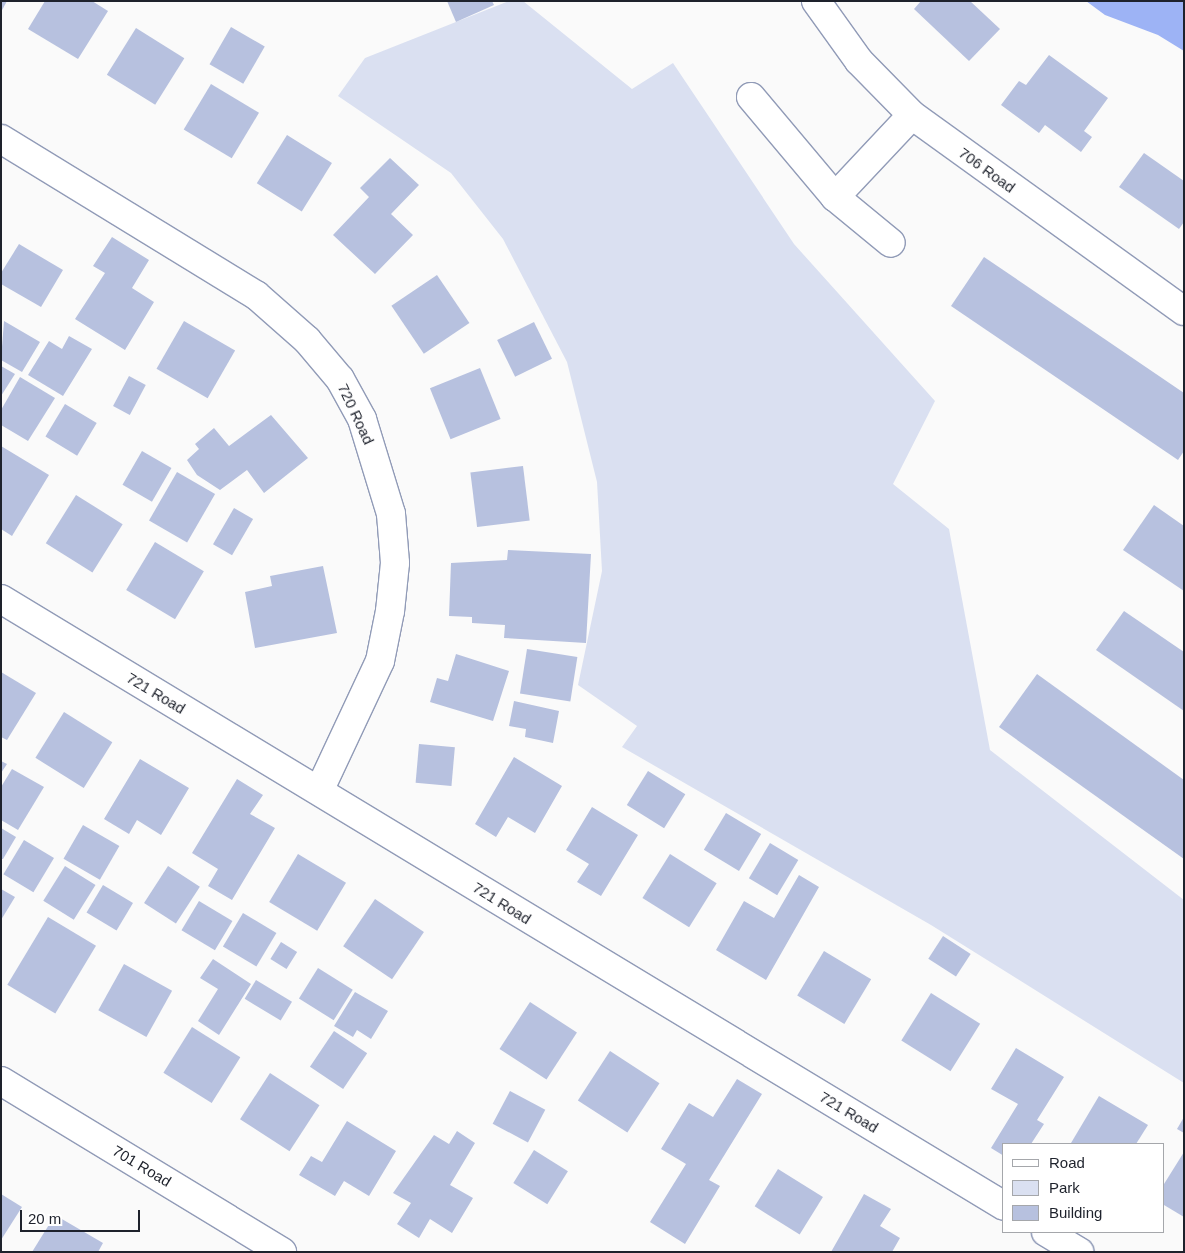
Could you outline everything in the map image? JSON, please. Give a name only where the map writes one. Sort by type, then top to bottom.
[{"type":"street","name":"706 Road","points":[[816,1],[859,61],[912,115],[1184,311]]},
{"type":"street","points":[[751,97],[835,197],[891,243]]},
{"type":"street","points":[[835,197],[912,115]]},
{"type":"street","name":"720 Road","points":[[1,139],[256,295],[307,340],[340,379],[362,419],[390,514],[395,563],[390,611],[380,662],[320,789]]},
{"type":"street","name":"721 Road","points":[[1,599],[320,789],[1002,1205]]},
{"type":"street","name":"701 Road","points":[[1,1081],[282,1252]]},
{"type":"street","points":[[1048,1233],[1079,1252]]},
{"type":"green space","points":[[509,1],[523,1],[632,89],[673,63],[794,244],[935,401],[893,484],[949,529],[990,750],[1184,900],[1184,1083],[931,925],[622,747],[637,726],[578,685],[602,571],[597,482],[567,362],[503,239],[451,173],[338,96],[365,58]]},
{"type":"shaded area","points":[[1086,1],[1184,1],[1184,51],[1158,35],[1105,15]]},
{"type":"building","points":[[1,1],[7,1],[1,12]]},
{"type":"building","points":[[45,1],[92,1],[108,11],[78,59],[28,29]]},
{"type":"building","points":[[447,1],[492,1],[494,5],[456,22]]},
{"type":"building","points":[[921,1],[970,1],[1000,29],[969,61],[914,9]]},
{"type":"building","points":[[231,27],[265,46],[243,84],[210,64]]},
{"type":"building","points":[[136,28],[184,58],[155,105],[107,75]]},
{"type":"building","points":[[1049,55],[1108,98],[1084,131],[1092,137],[1081,152],[1045,125],[1039,133],[1001,105],[1019,81],[1026,85]]},
{"type":"building","points":[[211,84],[259,113],[232,158],[184,129]]},
{"type":"building","points":[[287,135],[332,163],[302,211],[257,183]]},
{"type":"building","points":[[1144,153],[1184,181],[1184,222],[1179,229],[1119,187]]},
{"type":"building","points":[[390,158],[419,185],[391,214],[413,235],[375,274],[333,235],[369,197],[360,188]]},
{"type":"building","points":[[112,237],[149,260],[132,288],[154,302],[125,350],[75,319],[105,273],[93,266]]},
{"type":"building","points":[[19,244],[63,270],[41,307],[1,284],[1,273]]},
{"type":"building","points":[[984,257],[1184,393],[1184,451],[1178,460],[951,306]]},
{"type":"building","points":[[437,275],[469,323],[424,354],[391,306]]},
{"type":"building","points":[[4,321],[40,342],[22,372],[1,360]]},
{"type":"building","points":[[184,321],[235,350],[208,398],[156,369]]},
{"type":"building","points":[[534,322],[552,359],[515,377],[497,340]]},
{"type":"building","points":[[69,336],[92,349],[63,396],[28,375],[49,341],[62,349]]},
{"type":"building","points":[[1,366],[15,374],[1,396]]},
{"type":"building","points":[[480,368],[501,419],[451,439],[430,388]]},
{"type":"building","points":[[129,376],[146,385],[130,415],[113,406]]},
{"type":"building","points":[[20,377],[55,398],[28,441],[1,425],[1,410]]},
{"type":"building","points":[[65,404],[97,423],[77,456],[45,437]]},
{"type":"building","points":[[271,415],[308,458],[264,493],[247,470],[220,490],[197,475],[187,460],[199,449],[195,444],[214,428],[229,446]]},
{"type":"building","points":[[1,446],[49,475],[12,536],[1,529]]},
{"type":"building","points":[[142,451],[171,468],[152,502],[122,485]]},
{"type":"building","points":[[523,466],[530,521],[477,527],[470,472]]},
{"type":"building","points":[[177,472],[215,494],[187,542],[149,520]]},
{"type":"building","points":[[76,495],[123,524],[92,572],[46,543]]},
{"type":"building","points":[[1154,505],[1184,526],[1184,591],[1123,550]]},
{"type":"building","points":[[234,508],[253,519],[232,555],[213,544]]},
{"type":"building","points":[[155,542],[204,571],[175,619],[126,590]]},
{"type":"building","points":[[508,550],[591,554],[586,643],[504,638],[505,625],[472,623],[472,617],[449,616],[451,563],[507,560]]},
{"type":"building","points":[[323,566],[337,633],[255,648],[245,592],[272,586],[270,576]]},
{"type":"building","points":[[1124,611],[1184,652],[1184,711],[1096,650]]},
{"type":"building","points":[[527,649],[577,657],[570,701],[520,693]]},
{"type":"building","points":[[456,654],[509,671],[493,721],[430,702],[437,678],[448,681]]},
{"type":"building","points":[[1,672],[36,693],[7,740],[1,737]]},
{"type":"building","points":[[1037,674],[1184,780],[1184,859],[999,727]]},
{"type":"building","points":[[514,701],[559,711],[553,743],[525,737],[526,729],[509,726]]},
{"type":"building","points":[[64,712],[112,742],[84,788],[35,758]]},
{"type":"building","points":[[419,744],[455,747],[451,786],[416,783]]},
{"type":"building","points":[[514,757],[562,786],[535,833],[508,817],[496,837],[475,824]]},
{"type":"building","points":[[140,759],[189,788],[161,835],[137,820],[129,834],[104,819]]},
{"type":"building","points":[[1,761],[7,764],[1,773]]},
{"type":"building","points":[[12,769],[44,787],[18,830],[1,820],[1,787]]},
{"type":"building","points":[[648,771],[685,794],[664,828],[627,805]]},
{"type":"building","points":[[237,779],[263,795],[250,814],[275,828],[232,900],[208,886],[218,869],[192,853]]},
{"type":"building","points":[[592,807],[638,835],[601,896],[577,882],[589,864],[566,850]]},
{"type":"building","points":[[726,813],[761,834],[739,871],[704,850]]},
{"type":"building","points":[[83,825],[119,846],[100,880],[64,859]]},
{"type":"building","points":[[1,828],[16,837],[3,859],[1,859]]},
{"type":"building","points":[[24,840],[54,858],[33,892],[3,874]]},
{"type":"building","points":[[770,843],[798,860],[777,895],[749,878]]},
{"type":"building","points":[[298,854],[346,883],[317,931],[269,902]]},
{"type":"building","points":[[670,854],[717,883],[689,927],[642,898]]},
{"type":"building","points":[[65,866],[96,885],[74,920],[43,901]]},
{"type":"building","points":[[168,866],[200,887],[176,924],[144,903]]},
{"type":"building","points":[[799,875],[819,887],[766,980],[716,950],[744,901],[774,918]]},
{"type":"building","points":[[103,885],[133,903],[117,930],[87,912]]},
{"type":"building","points":[[1,889],[15,897],[1,920]]},
{"type":"building","points":[[375,899],[424,932],[392,979],[343,946]]},
{"type":"building","points":[[199,901],[232,921],[215,950],[181,930]]},
{"type":"building","points":[[243,913],[276,933],[256,967],[223,946]]},
{"type":"building","points":[[48,917],[96,946],[55,1014],[7,985]]},
{"type":"building","points":[[943,936],[971,954],[956,977],[928,959]]},
{"type":"building","points":[[281,942],[297,952],[287,969],[270,959]]},
{"type":"building","points":[[824,951],[871,979],[844,1024],[797,996]]},
{"type":"building","points":[[213,959],[251,984],[219,1035],[198,1021],[218,989],[200,978]]},
{"type":"building","points":[[124,964],[172,991],[146,1037],[98,1010]]},
{"type":"building","points":[[318,968],[353,990],[334,1020],[299,999]]},
{"type":"building","points":[[256,980],[292,1002],[281,1020],[245,999]]},
{"type":"building","points":[[355,992],[388,1011],[371,1039],[357,1030],[353,1037],[334,1026]]},
{"type":"building","points":[[931,993],[980,1024],[951,1071],[901,1040]]},
{"type":"building","points":[[530,1002],[577,1032],[546,1079],[500,1049]]},
{"type":"building","points":[[192,1027],[240,1057],[212,1103],[163,1073]]},
{"type":"building","points":[[334,1031],[367,1053],[343,1089],[310,1067]]},
{"type":"building","points":[[1016,1048],[1064,1077],[1037,1120],[1044,1124],[1032,1143],[1002,1143],[1002,1155],[991,1148],[1018,1104],[991,1089]]},
{"type":"building","points":[[610,1051],[659,1083],[627,1133],[578,1100]]},
{"type":"building","points":[[270,1073],[319,1105],[290,1151],[240,1119]]},
{"type":"building","points":[[737,1079],[762,1094],[709,1180],[720,1186],[685,1244],[650,1222],[686,1164],[661,1149],[689,1103],[713,1117]]},
{"type":"building","points":[[510,1091],[545,1110],[528,1142],[493,1124]]},
{"type":"building","points":[[1099,1096],[1148,1125],[1137,1143],[1071,1143]]},
{"type":"building","points":[[1184,1117],[1184,1133],[1177,1129]]},
{"type":"building","points":[[347,1121],[396,1151],[369,1196],[344,1181],[335,1196],[299,1175],[311,1156],[322,1162]]},
{"type":"building","points":[[457,1131],[475,1143],[450,1185],[473,1198],[452,1233],[430,1219],[419,1238],[397,1224],[411,1203],[393,1193],[434,1135],[449,1144]]},
{"type":"building","points":[[534,1150],[568,1171],[547,1204],[513,1183]]},
{"type":"building","points":[[1184,1152],[1184,1217],[1165,1206],[1165,1182]]},
{"type":"building","points":[[778,1169],[823,1197],[800,1234],[755,1206]]},
{"type":"building","points":[[1,1194],[22,1207],[1,1240]]},
{"type":"building","points":[[864,1194],[891,1209],[880,1226],[900,1238],[892,1252],[831,1252]]},
{"type":"building","points":[[55,1215],[103,1243],[98,1252],[32,1252]]}]
